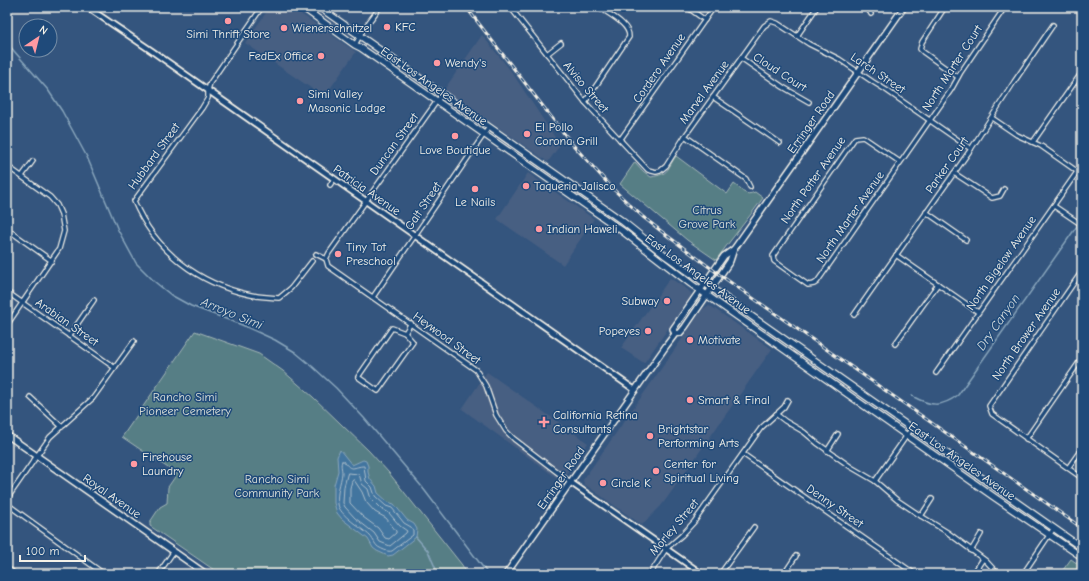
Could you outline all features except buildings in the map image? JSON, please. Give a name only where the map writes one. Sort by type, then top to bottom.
[{"type":"main road","name":"East Los Angeles Avenue","points":[[302,7],[355,46],[362,48],[621,230],[658,260],[707,295],[1082,557]]},
{"type":"main road","name":"East Los Angeles Avenue","points":[[319,7],[621,220],[666,256],[1082,548]]},
{"type":"main road","name":"Erringer Road","points":[[506,574],[675,334],[680,333],[712,288],[730,261],[734,249],[904,7]]},
{"type":"main road","name":"Erringer Road","points":[[675,334],[673,329],[700,290],[724,256],[734,249]]},
{"type":"main road","name":"Royal Avenue","points":[[7,435],[206,574]]},
{"type":"street","name":"Patricia Avenue","points":[[87,7],[208,90],[635,390]]},
{"type":"street","name":"Hubbard Street","points":[[262,7],[210,83],[208,98],[202,108],[134,201],[141,216],[156,238],[182,264],[205,279],[251,295],[279,298],[291,288],[312,261]]},
{"type":"street","points":[[355,46],[380,7]]},
{"type":"street","name":"Alviso Street","points":[[510,7],[585,102],[648,170],[654,172]]},
{"type":"street","points":[[585,102],[629,37],[628,30],[624,25],[599,7]]},
{"type":"street","points":[[687,7],[705,20]]},
{"type":"street","name":"Cordero Avenue","points":[[620,140],[714,7]]},
{"type":"street","points":[[797,36],[817,7]]},
{"type":"street","points":[[867,7],[871,14]]},
{"type":"street","points":[[945,7],[922,42],[920,49],[958,77]]},
{"type":"street","name":"North Marter Court","points":[[930,120],[1005,7]]},
{"type":"street","name":"Larch Street","points":[[770,21],[777,22],[809,44],[839,59],[971,149]]},
{"type":"street","name":"Marvel Avenue","points":[[654,172],[660,171],[666,166],[685,136],[764,26],[770,21]]},
{"type":"street","name":"Parker Court","points":[[854,315],[971,149],[1014,82],[1054,25]]},
{"type":"street","points":[[547,54],[561,43]]},
{"type":"street","name":"Cloud Court","points":[[741,58],[783,87],[809,102]]},
{"type":"street","points":[[1033,142],[1082,72]]},
{"type":"street","name":"Duncan Street","points":[[326,259],[442,95]]},
{"type":"street","points":[[714,97],[780,144]]},
{"type":"street","points":[[992,118],[1016,135],[1041,146],[1078,172]]},
{"type":"street","name":"North Marter Avenue","points":[[774,258],[776,263],[808,285],[814,284],[930,120]]},
{"type":"street","name":"Galt Street","points":[[373,297],[488,127]]},
{"type":"street","points":[[685,136],[746,178],[750,187]]},
{"type":"street","name":"North Potter Avenue","points":[[774,258],[775,253],[855,138],[862,137],[866,139],[900,162]]},
{"type":"street","points":[[22,176],[33,161]]},
{"type":"street","name":"North Bigelow Avenue","points":[[936,372],[1082,165]]},
{"type":"street","points":[[7,166],[50,197],[56,204],[64,224],[62,243],[52,261],[7,325]]},
{"type":"street","points":[[954,173],[988,197],[992,198],[1000,196],[1004,189]]},
{"type":"street","points":[[330,185],[334,179]]},
{"type":"street","points":[[1054,206],[1082,225]]},
{"type":"street","points":[[926,212],[966,240]]},
{"type":"street","points":[[7,230],[52,261]]},
{"type":"street","points":[[316,254],[326,259]]},
{"type":"street","points":[[896,255],[978,312]]},
{"type":"street","name":"Heywood Street","points":[[326,259],[328,266],[476,370],[486,386],[496,415],[506,431],[514,439],[570,482],[702,574]]},
{"type":"street","name":"North Brower Avenue","points":[[1026,439],[992,414],[989,409],[990,403],[1082,271]]},
{"type":"street","points":[[896,344],[938,284]]},
{"type":"street","name":"Arabian Street","points":[[7,292],[115,368]]},
{"type":"street","points":[[68,336],[94,300]]},
{"type":"street","points":[[405,333],[411,323]]},
{"type":"street","points":[[392,328],[405,333],[413,342],[378,391],[358,377],[392,328]]},
{"type":"street","points":[[7,499],[50,437],[93,398],[134,341]]},
{"type":"street","points":[[1082,358],[1026,439],[1082,478]]},
{"type":"street","points":[[30,396],[62,427]]},
{"type":"street","name":"Morley Street","points":[[650,574],[666,549],[694,522],[761,428],[784,407],[788,400]]},
{"type":"street","points":[[776,414],[804,432],[851,467],[875,481],[897,500],[946,532],[983,559],[998,574]]},
{"type":"street","points":[[875,481],[912,428]]},
{"type":"street","points":[[827,450],[838,434]]},
{"type":"street","points":[[1068,468],[1082,448]]},
{"type":"street","name":"Denny Street","points":[[743,454],[915,574]]},
{"type":"street","points":[[921,516],[932,499]]},
{"type":"street","points":[[7,504],[104,574]]},
{"type":"street","points":[[720,574],[754,527]]},
{"type":"street","points":[[1023,574],[1054,528]]},
{"type":"street","points":[[971,551],[981,534]]},
{"type":"street","points":[[158,574],[174,551]]},
{"type":"street","points":[[784,574],[796,556]]},
{"type":"street","points":[[973,574],[983,559]]},
{"type":"street","points":[[7,568],[15,574]]},
{"type":"shaded area","points":[[270,7],[291,7],[356,52],[324,97],[245,43]]},
{"type":"shaded area","points":[[482,35],[511,71],[560,145],[548,162],[444,90]]},
{"type":"shaded area","points":[[528,173],[594,219],[563,265],[497,219]]},
{"type":"shaded area","points":[[670,278],[688,290],[691,293],[691,296],[644,363],[621,348]]},
{"type":"shaded area","points":[[708,306],[712,307],[772,349],[667,498],[642,525],[584,484],[583,480],[703,309]]},
{"type":"shaded area","points":[[487,372],[588,443],[561,481],[462,409]]},
{"type":"green space","name":"Citrus Grove Park","points":[[676,156],[727,194],[734,184],[748,194],[755,192],[763,198],[716,260],[687,240],[620,184],[635,162],[651,177],[665,173]]},
{"type":"green space","name":"Rancho Simi Community Park","points":[[195,331],[259,354],[283,371],[313,397],[369,451],[389,473],[462,565],[467,574],[220,574],[150,526],[150,522],[160,507],[167,503],[168,487],[177,474],[122,437]]},
{"type":"green space","points":[[1071,559],[1082,567],[1082,574],[1060,574]]},
{"type":"water","points":[[340,450],[352,465],[363,460],[366,461],[370,479],[376,486],[378,493],[388,502],[394,504],[407,520],[414,524],[417,529],[416,537],[393,555],[388,556],[373,548],[368,539],[342,519],[337,513],[334,503],[334,485],[338,471],[337,457]]},
{"type":"waterway","name":"Arroyo Simi","points":[[7,43],[48,90],[62,111],[87,157],[118,230],[136,263],[155,282],[171,295],[191,306],[242,325],[275,340],[295,352],[313,367],[336,388],[364,418],[422,487],[488,574]]},
{"type":"waterway","name":"Dry Canyon","points":[[912,396],[930,404],[941,404],[958,395],[1082,219]]},
{"type":"waterway","points":[[416,537],[428,551],[438,574]]},
{"type":"railway","points":[[466,7],[573,145],[613,189],[643,217],[720,275],[1082,528]]},
{"type":"place","name":"Simi Thrift Store","points":[[228,21]]},
{"type":"place","name":"KFC","points":[[387,27]]},
{"type":"place","name":"Wienerschnitzel","points":[[284,28]]},
{"type":"place","name":"FedEx Office","points":[[321,56]]},
{"type":"place","name":"Wendy's","points":[[437,63]]},
{"type":"place","name":"Simi Valley Masonic Lodge","points":[[300,101]]},
{"type":"place","name":"El Pollo Corona Grill","points":[[527,134]]},
{"type":"place","name":"Love Boutique","points":[[455,136]]},
{"type":"place","name":"Taqueria Jalisco","points":[[526,186]]},
{"type":"place","name":"Le Nails","points":[[475,189]]},
{"type":"place","name":"Indian Haweli","points":[[539,229]]},
{"type":"place","name":"Tiny Tot Preschool","points":[[338,254]]},
{"type":"place","name":"Subway","points":[[667,301]]},
{"type":"place","name":"Popeyes","points":[[648,331]]},
{"type":"place","name":"Motivate","points":[[690,340]]},
{"type":"place","name":"Smart & Final","points":[[690,400]]},
{"type":"place","name":"California Retina Consultants","points":[[544,422]]},
{"type":"place","name":"Brightstar Performing Arts","points":[[650,436]]},
{"type":"place","name":"Firehouse Laundry","points":[[134,464]]},
{"type":"place","name":"Center for Spiritual Living","points":[[656,471]]},
{"type":"place","name":"Circle K","points":[[603,483]]},
{"type":"park label","name":"Rancho Simi Pioneer Cemetery","points":[[185,404]]}]
